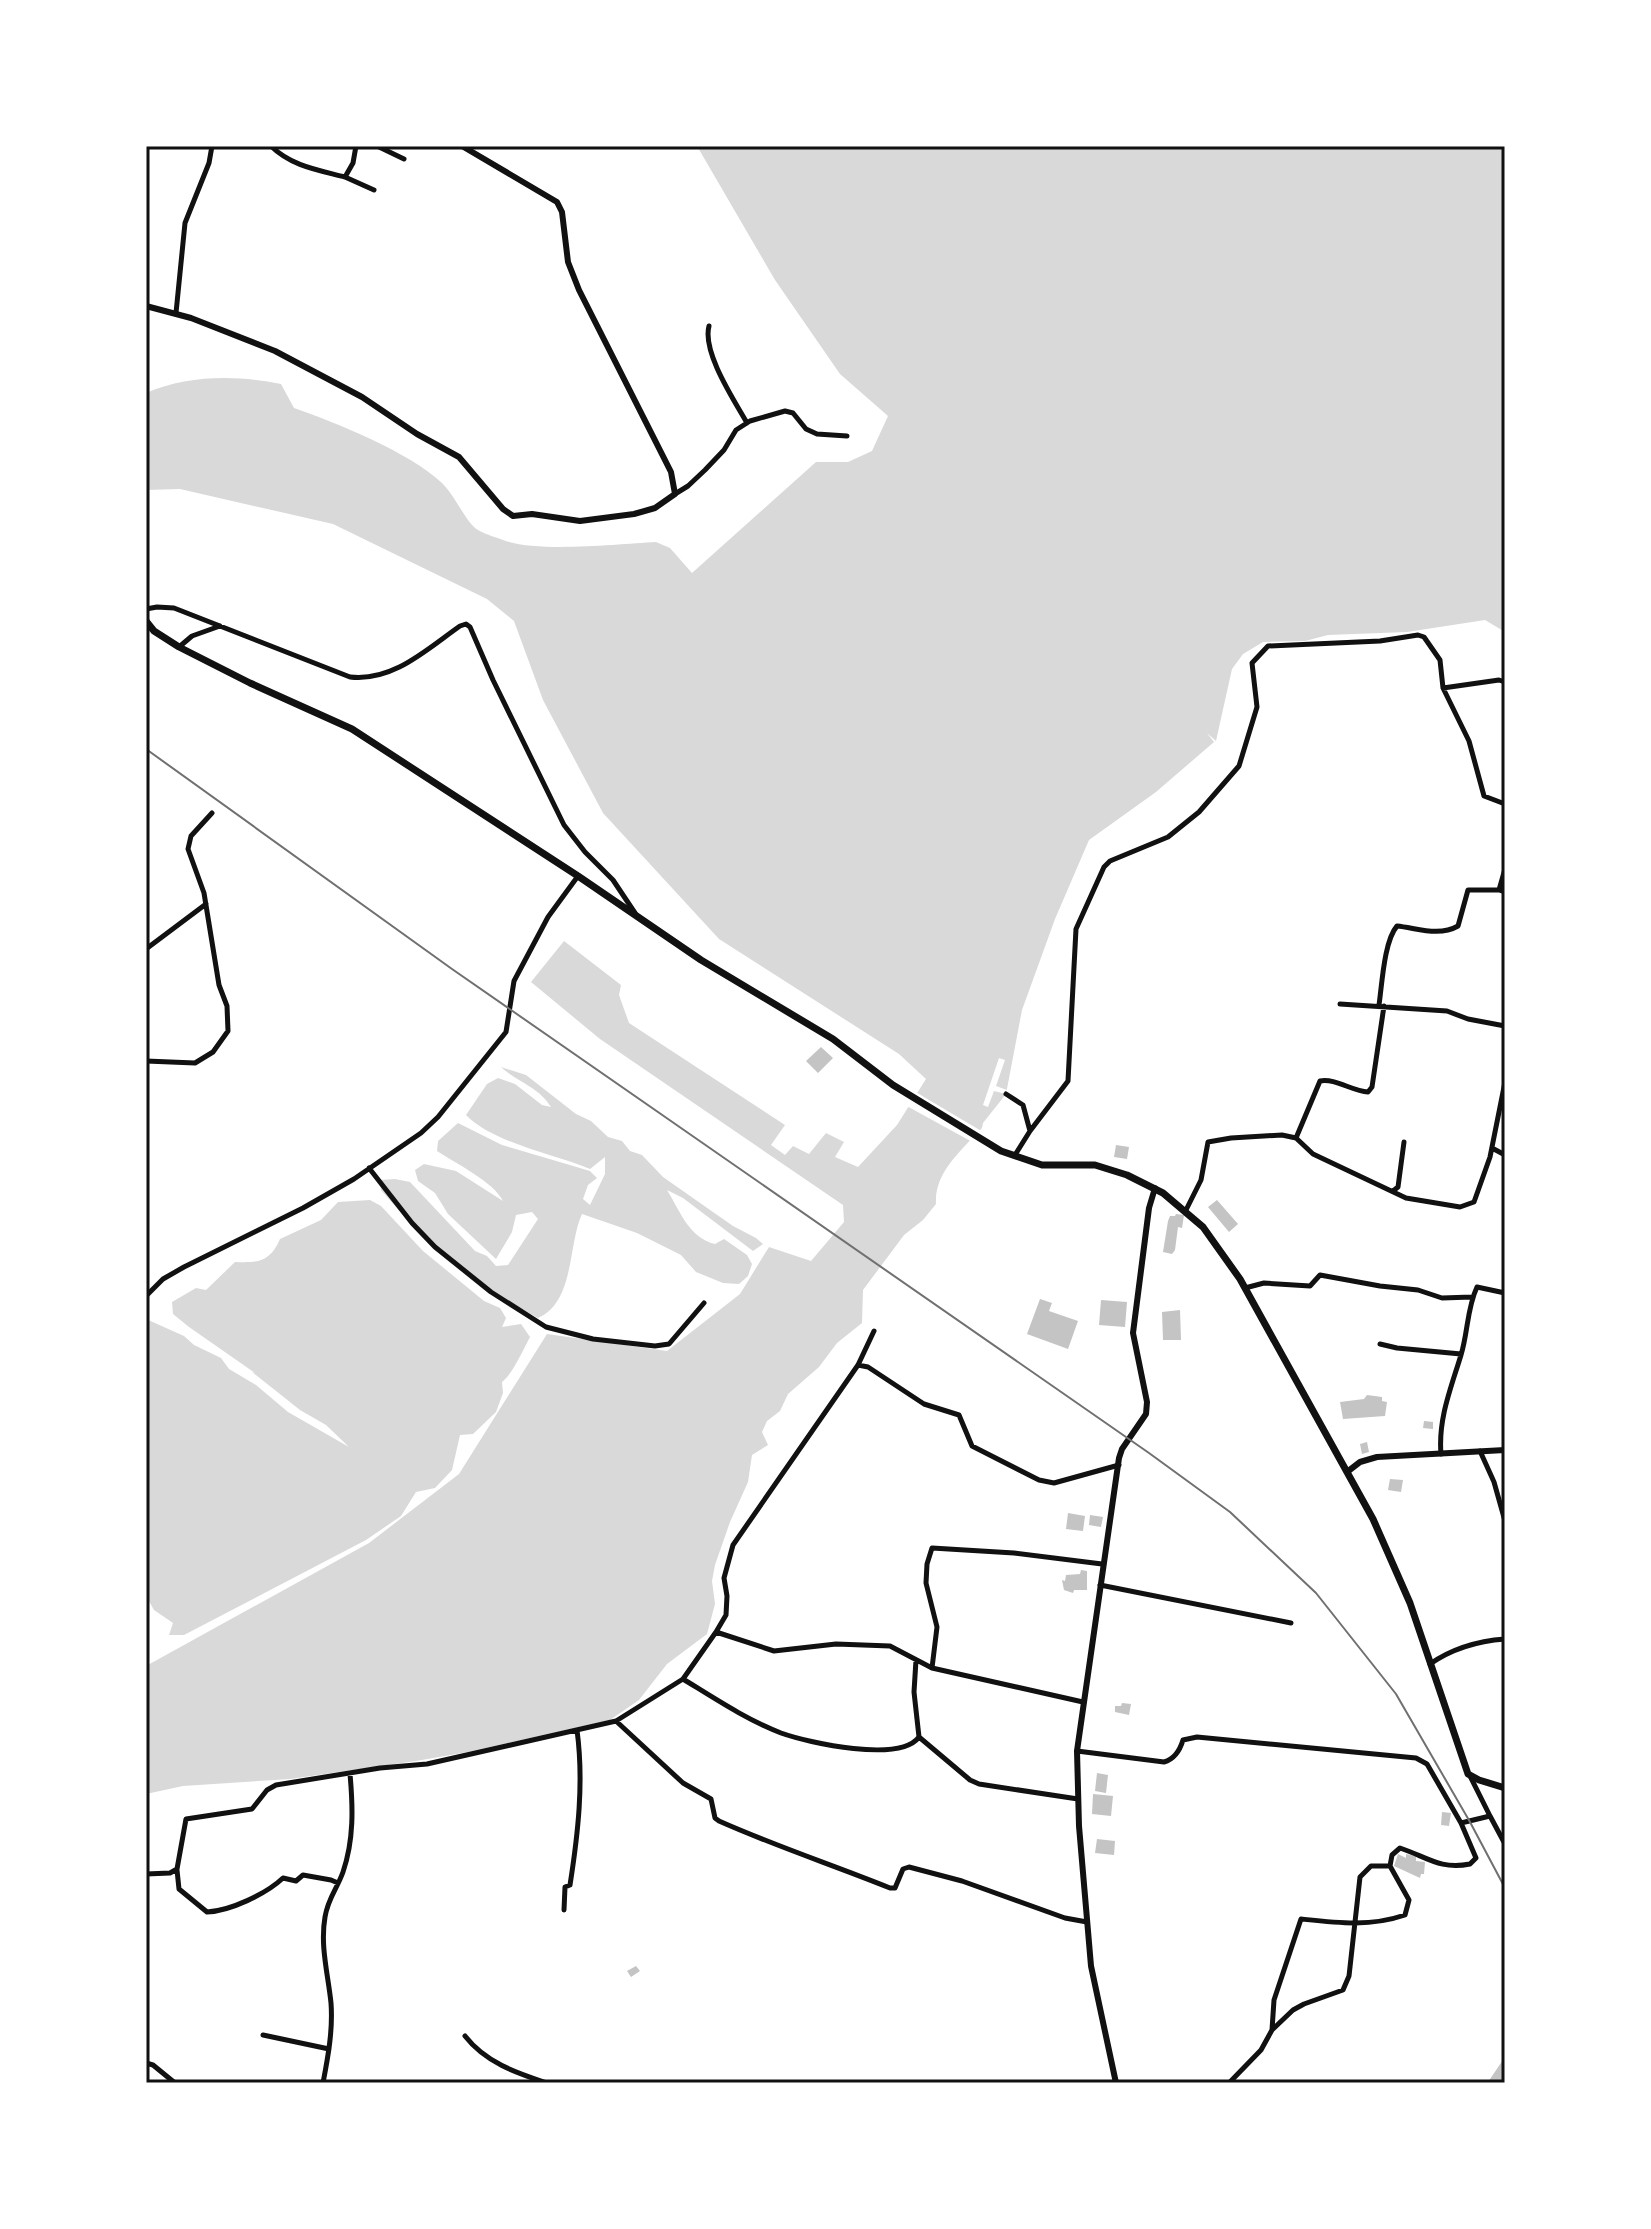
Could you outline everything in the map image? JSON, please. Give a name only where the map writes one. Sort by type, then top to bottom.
[{"type":"main road","points":[[146,306],[176,313],[275,351],[362,397],[417,434],[459,457],[503,509],[513,516],[532,514],[580,521],[655,508],[675,494],[671,472],[579,290],[568,262],[562,212],[557,202],[462,146]]},
{"type":"main road","points":[[146,621],[154,631],[179,647],[352,729],[701,960],[833,1039],[893,1085],[1001,1151],[1042,1165],[1095,1165],[1127,1175],[1155,1188],[1203,1227],[1245,1288],[1373,1519],[1410,1603],[1468,1774],[1505,1788]]},
{"type":"main road","points":[[1116,2083],[1091,1966],[1077,1751],[1102,1564],[1122,1449],[1146,1414],[1147,1402],[1133,1333],[1149,1208],[1155,1188]]},
{"type":"main road","points":[[1347,1472],[1360,1462],[1377,1457],[1505,1450]]},
{"type":"street","points":[[176,313],[185,223],[209,163],[212,146]]},
{"type":"street","points":[[271,146],[282,157],[308,168],[345,177],[374,190]]},
{"type":"street","points":[[345,177],[353,163],[356,146]]},
{"type":"street","points":[[377,146],[404,159]]},
{"type":"street","points":[[709,326],[706,337],[719,373],[747,423]]},
{"type":"street","points":[[675,494],[705,470],[724,450],[736,430],[747,423],[785,411],[793,413],[806,429],[817,434],[847,436]]},
{"type":"street","points":[[146,609],[174,608],[350,677],[368,679],[398,668],[466,624],[564,825],[613,880],[638,917]]},
{"type":"street","points":[[179,647],[192,636],[221,626]]},
{"type":"street","points":[[1015,1155],[1068,1081],[1076,929],[1104,867],[1110,861],[1168,837],[1199,812],[1239,766],[1257,707],[1252,663],[1268,646],[1380,641],[1418,635],[1430,643],[1440,660],[1443,688],[1469,741],[1484,796],[1505,804]]},
{"type":"street","points":[[1443,688],[1499,680],[1505,682]]},
{"type":"street","points":[[146,1061],[195,1063],[213,1052],[228,1031],[227,1006],[219,985],[206,904],[188,849],[191,836],[212,813]]},
{"type":"street","points":[[1296,1138],[1320,1081],[1329,1080],[1357,1091],[1368,1092],[1372,1087],[1394,928],[1450,931],[1458,926],[1468,890],[1502,891],[1505,869]]},
{"type":"street","points":[[146,1296],[173,1273],[303,1208],[369,1168],[421,1133],[438,1117],[506,1032],[514,981],[548,917],[578,876]]},
{"type":"street","points":[[146,949],[206,904]]},
{"type":"street","points":[[1340,1004],[1447,1011],[1468,1019],[1505,1026]]},
{"type":"street","points":[[1185,1212],[1201,1180],[1208,1142],[1282,1135],[1296,1138],[1313,1154],[1406,1198],[1468,1206],[1474,1202],[1492,1148],[1505,1082]]},
{"type":"street","points":[[1006,1094],[1023,1105],[1030,1131]]},
{"type":"street","points":[[1393,1191],[1398,1187],[1404,1142]]},
{"type":"street","points":[[1492,1148],[1505,1155]]},
{"type":"street","points":[[369,1168],[435,1247],[491,1292],[546,1327],[593,1339],[655,1346],[669,1344],[704,1303]]},
{"type":"street","points":[[1245,1288],[1264,1283],[1310,1286],[1320,1275],[1418,1290],[1442,1298],[1472,1297]]},
{"type":"street","points":[[1441,1455],[1439,1436],[1446,1399],[1461,1354],[1472,1297],[1477,1287],[1505,1293]]},
{"type":"street","points":[[338,1883],[303,1875],[296,1881],[283,1878],[265,1893],[250,1900],[207,1912],[179,1889],[177,1869],[184,1824],[189,1817],[252,1809],[267,1790],[276,1785],[380,1768],[427,1764],[616,1721],[683,1679],[726,1615],[724,1578],[733,1545],[858,1365],[874,1331]]},
{"type":"street","points":[[1380,1344],[1461,1354]]},
{"type":"street","points":[[858,1365],[868,1367],[924,1404],[959,1415],[972,1446],[1039,1480],[1054,1483],[1119,1465]]},
{"type":"street","points":[[1480,1451],[1494,1482],[1505,1521]]},
{"type":"street","points":[[932,1668],[937,1627],[926,1583],[932,1548],[1014,1553],[1102,1564]]},
{"type":"street","points":[[1100,1585],[1291,1623]]},
{"type":"street","points":[[716,1632],[766,1650],[878,1644],[898,1649],[932,1668],[1083,1702]]},
{"type":"street","points":[[1430,1664],[1465,1646],[1505,1639]]},
{"type":"street","points":[[916,1660],[914,1692],[919,1737],[970,1780],[979,1784],[1078,1799]]},
{"type":"street","points":[[683,1679],[783,1733],[863,1750],[906,1748],[919,1737]]},
{"type":"street","points":[[616,1721],[683,1783],[711,1799],[715,1818],[759,1839],[892,1889],[903,1869],[909,1867],[962,1881],[1065,1918],[1087,1922]]},
{"type":"street","points":[[564,1910],[565,1887],[570,1885],[577,1837],[581,1760],[577,1730]]},
{"type":"street","points":[[1077,1751],[1164,1762],[1181,1749],[1183,1740],[1197,1737],[1416,1758],[1427,1764],[1461,1823],[1476,1858],[1470,1864],[1448,1866],[1400,1848],[1392,1855],[1390,1866],[1409,1900],[1405,1915],[1384,1923],[1356,1925],[1301,1919],[1274,2000],[1272,2030]]},
{"type":"street","points":[[323,2083],[329,2049],[331,2004],[323,1934],[328,1903],[338,1883],[350,1842],[353,1811],[350,1774]]},
{"type":"street","points":[[1468,1774],[1505,1844]]},
{"type":"street","points":[[1461,1823],[1490,1816]]},
{"type":"street","points":[[1229,2083],[1261,2050],[1272,2030],[1293,2010],[1343,1990],[1349,1976],[1363,1873],[1371,1866],[1390,1866]]},
{"type":"street","points":[[146,1874],[170,1873],[177,1869]]},
{"type":"street","points":[[263,2035],[329,2049]]},
{"type":"street","points":[[465,2036],[479,2051],[503,2067],[547,2083]]},
{"type":"street","points":[[146,2063],[175,2083]]},
{"type":"shaded area","points":[[697,146],[1505,146],[1505,632],[1485,620],[1407,632],[1328,635],[1305,641],[1263,642],[1243,654],[1232,669],[1216,741],[1207,733],[1214,742],[1156,792],[1089,840],[1055,919],[1022,1010],[1006,1094],[944,1172],[936,1204],[923,1220],[904,1235],[863,1290],[862,1323],[837,1343],[819,1367],[788,1394],[780,1411],[767,1421],[762,1432],[768,1445],[752,1455],[748,1482],[715,1565],[712,1581],[715,1604],[707,1634],[667,1664],[639,1700],[610,1720],[468,1752],[290,1779],[183,1786],[146,1794],[146,1666],[369,1543],[459,1474],[547,1334],[667,1351],[740,1294],[769,1247],[811,1261],[844,1222],[843,1205],[600,1039],[531,982],[564,941],[621,985],[619,995],[629,1023],[785,1125],[771,1145],[785,1155],[793,1146],[809,1154],[826,1133],[844,1142],[835,1157],[858,1167],[897,1125],[926,1079],[899,1054],[719,939],[603,813],[543,700],[514,621],[487,599],[333,524],[180,489],[146,490],[146,393],[178,383],[212,378],[264,381],[281,384],[294,408],[372,440],[428,471],[447,488],[471,524],[484,533],[518,544],[536,546],[656,542],[670,548],[692,573],[816,462],[848,462],[872,451],[888,416],[840,374],[775,280]]},
{"type":"shaded area","points":[[501,1067],[526,1075],[576,1114],[591,1121],[608,1137],[622,1141],[630,1151],[642,1155],[663,1177],[733,1226],[756,1238],[763,1244],[753,1251],[683,1198],[667,1190],[686,1223],[698,1236],[715,1244],[724,1239],[747,1255],[752,1264],[748,1276],[739,1284],[723,1283],[696,1272],[681,1255],[637,1233],[582,1214],[559,1299],[538,1318],[454,1262],[398,1209],[381,1190],[380,1180],[410,1182],[475,1251],[487,1256],[496,1266],[508,1265],[538,1219],[532,1212],[516,1215],[512,1232],[496,1259],[448,1214],[435,1193],[418,1181],[415,1170],[424,1164],[456,1171],[503,1201],[483,1180],[437,1151],[438,1141],[458,1123],[502,1145],[590,1171],[597,1178],[588,1185],[583,1199],[590,1205],[605,1174],[605,1157],[590,1169],[508,1140],[478,1125],[466,1115],[487,1084],[498,1078],[515,1084],[542,1105],[551,1107],[540,1094]]},
{"type":"shaded area","points":[[370,1200],[381,1206],[423,1251],[484,1301],[500,1308],[506,1318],[502,1327],[521,1324],[530,1337],[502,1382],[503,1393],[496,1412],[473,1434],[460,1435],[452,1470],[435,1488],[416,1492],[401,1516],[366,1540],[184,1635],[169,1635],[173,1623],[154,1610],[146,1596],[146,1319],[184,1336],[194,1345],[221,1358],[229,1369],[256,1385],[288,1412],[349,1447],[326,1425],[300,1410],[173,1314],[172,1302],[196,1288],[206,1290],[235,1262],[257,1261],[267,1257],[280,1239],[321,1220],[338,1202]]},
{"type":"pier","points":[[999,1058],[1005,1060],[996,1086],[1007,1090],[1006,1094],[994,1091],[988,1107],[983,1105]]},
{"type":"pier","points":[[914,1091],[983,1132],[974,1143],[905,1105]]},
{"type":"building","points":[[821,1047],[833,1058],[818,1073],[806,1061]]},
{"type":"building","points":[[1116,1145],[1129,1147],[1127,1159],[1114,1157]]},
{"type":"building","points":[[1217,1200],[1238,1224],[1229,1232],[1208,1207]]},
{"type":"building","points":[[1184,1215],[1172,1254],[1163,1252],[1168,1221],[1170,1216]]},
{"type":"building","points":[[1040,1299],[1052,1303],[1049,1311],[1078,1321],[1068,1349],[1027,1334]]},
{"type":"building","points":[[1101,1300],[1127,1302],[1125,1327],[1099,1325]]},
{"type":"building","points":[[1180,1310],[1181,1340],[1163,1340],[1162,1312]]},
{"type":"building","points":[[1367,1395],[1382,1397],[1382,1401],[1387,1402],[1385,1416],[1343,1419],[1340,1402],[1364,1399]]},
{"type":"building","points":[[1424,1421],[1433,1422],[1433,1429],[1423,1428]]},
{"type":"building","points":[[1367,1442],[1369,1452],[1362,1454],[1360,1444]]},
{"type":"building","points":[[1390,1479],[1403,1480],[1401,1492],[1388,1490]]},
{"type":"building","points":[[1068,1513],[1085,1516],[1083,1531],[1066,1529]]},
{"type":"building","points":[[1090,1515],[1103,1517],[1101,1527],[1089,1525]]},
{"type":"building","points":[[1081,1570],[1087,1571],[1087,1590],[1074,1590],[1073,1593],[1064,1590],[1062,1580],[1065,1581],[1066,1575],[1080,1574]]},
{"type":"building","points":[[1131,1704],[1129,1715],[1115,1712],[1115,1706]]},
{"type":"building","points":[[1097,1773],[1108,1775],[1106,1793],[1095,1791]]},
{"type":"building","points":[[1093,1794],[1113,1796],[1111,1816],[1092,1814]]},
{"type":"building","points":[[1442,1812],[1451,1813],[1449,1826],[1441,1825]]},
{"type":"building","points":[[1097,1839],[1115,1841],[1114,1855],[1095,1853]]},
{"type":"building","points":[[1398,1854],[1406,1858],[1406,1854],[1416,1856],[1416,1861],[1425,1862],[1424,1874],[1420,1878],[1394,1866]]},
{"type":"building","points":[[636,1966],[640,1971],[631,1977],[627,1971]]},
{"type":"building","points":[[1505,2057],[1505,2078],[1502,2083],[1488,2082]]},
{"type":"railway","points":[[146,749],[452,969],[1230,1512],[1316,1593],[1396,1694],[1505,1888]]}]
